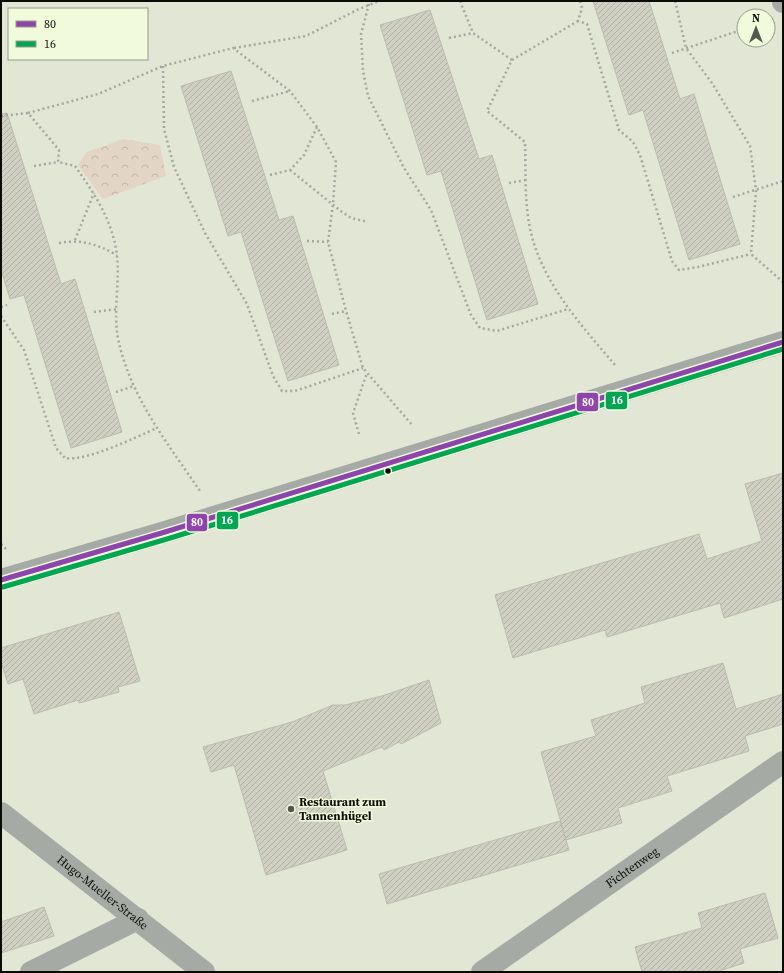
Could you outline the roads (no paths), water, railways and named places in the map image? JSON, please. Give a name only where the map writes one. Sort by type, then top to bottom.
[{"type":"street","points":[[1,580],[218,516],[783,342]]},
{"type":"street","name":"Fichtenweg","points":[[482,972],[783,762]]},
{"type":"street","name":"Hugo-Mueller-Straße","points":[[1,813],[204,972]]},
{"type":"street","points":[[31,972],[138,919]]},
{"type":"place","name":"Restaurant zum Tannenhügel","points":[[291,809]]}]
